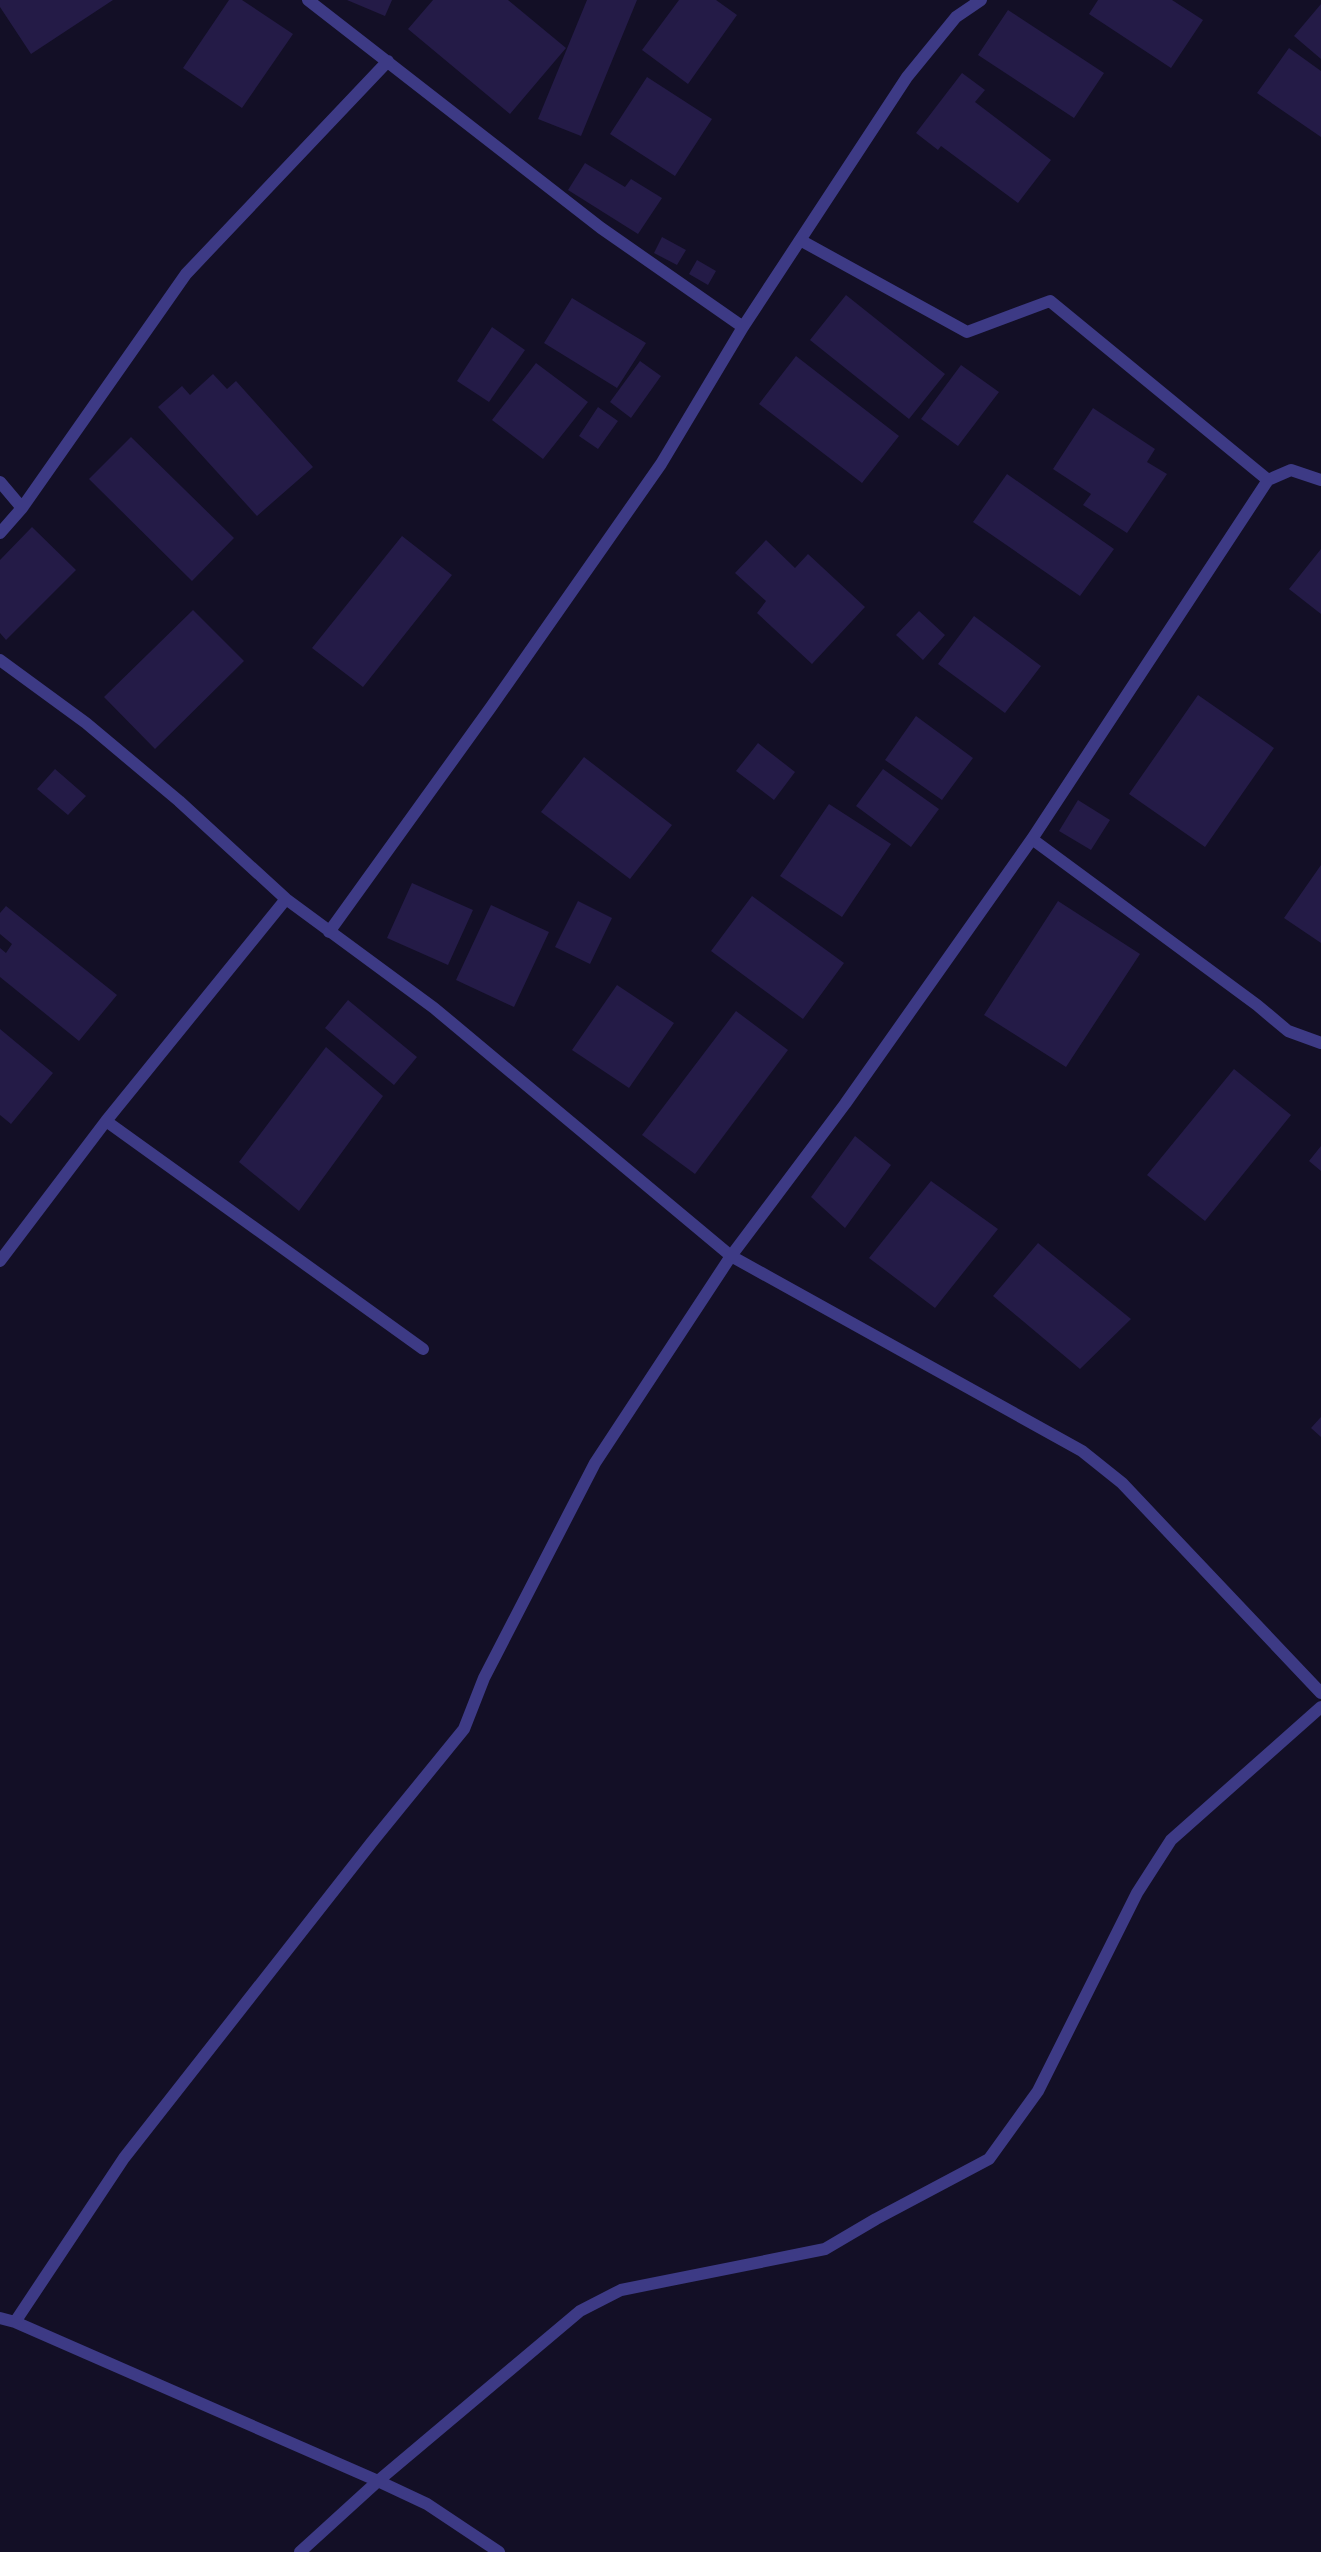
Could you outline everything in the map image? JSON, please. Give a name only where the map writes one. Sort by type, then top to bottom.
[{"type":"street","points":[[308,0],[600,228],[743,327]]},
{"type":"street","points":[[329,932],[491,707],[661,464],[743,327],[907,78],[956,17],[981,0]]},
{"type":"street","points":[[0,533],[22,508],[186,274],[388,61]]},
{"type":"street","points":[[800,240],[967,332],[1050,301],[1268,480]]},
{"type":"street","points":[[15,2322],[124,2158],[372,1842],[464,1729],[484,1678],[595,1463],[731,1256],[845,1104],[1032,839],[1268,480],[1291,470],[1321,480]]},
{"type":"street","points":[[0,482],[22,508]]},
{"type":"street","points":[[0,660],[86,723],[179,800],[286,899],[434,1008],[731,1256],[1082,1451],[1122,1483],[1321,1693]]},
{"type":"street","points":[[1032,839],[1257,1005],[1288,1031],[1321,1043]]},
{"type":"street","points":[[0,1261],[106,1121],[286,899]]},
{"type":"street","points":[[106,1121],[423,1349]]},
{"type":"street","points":[[300,2552],[378,2481],[580,2312],[621,2290],[825,2249],[876,2218],[989,2159],[1038,2091],[1137,1892],[1171,1840],[1321,1707]]},
{"type":"street","points":[[0,2318],[15,2322],[428,2504],[498,2552]]},
{"type":"building","points":[[0,0],[113,0],[31,54],[0,7]]},
{"type":"building","points":[[229,0],[242,0],[293,34],[242,108],[183,68]]},
{"type":"building","points":[[347,0],[392,0],[385,16]]},
{"type":"building","points":[[433,0],[508,0],[566,48],[510,114],[408,29]]},
{"type":"building","points":[[587,0],[637,0],[581,136],[538,119]]},
{"type":"building","points":[[679,0],[716,0],[737,15],[688,84],[642,50]]},
{"type":"building","points":[[1098,0],[1172,0],[1203,20],[1171,68],[1089,14]]},
{"type":"building","points":[[1321,4],[1321,59],[1294,36]]},
{"type":"building","points":[[1008,10],[1104,73],[1074,118],[978,55]]},
{"type":"building","points":[[1289,48],[1321,71],[1321,137],[1257,93]]},
{"type":"building","points":[[962,73],[985,90],[975,102],[1051,160],[1018,203],[941,146],[938,150],[916,133]]},
{"type":"building","points":[[647,77],[712,119],[675,176],[610,134]]},
{"type":"building","points":[[585,163],[625,187],[631,179],[662,198],[638,234],[568,190]]},
{"type":"building","points":[[662,237],[686,250],[677,265],[654,253]]},
{"type":"building","points":[[697,260],[716,271],[708,285],[689,274]]},
{"type":"building","points":[[846,295],[945,374],[909,419],[810,340]]},
{"type":"building","points":[[572,298],[646,343],[617,388],[544,343]]},
{"type":"building","points":[[492,327],[525,350],[489,402],[457,381]]},
{"type":"building","points":[[796,356],[899,436],[862,483],[759,404]]},
{"type":"building","points":[[640,361],[661,376],[631,418],[610,402]]},
{"type":"building","points":[[536,363],[588,402],[543,459],[492,420]]},
{"type":"building","points":[[961,365],[999,392],[958,446],[921,419]]},
{"type":"building","points":[[213,374],[227,389],[236,381],[313,467],[257,516],[158,407],[182,386],[190,395]]},
{"type":"building","points":[[598,407],[618,421],[598,449],[579,436]]},
{"type":"building","points":[[1093,408],[1155,449],[1147,462],[1167,474],[1127,533],[1083,505],[1091,494],[1053,469]]},
{"type":"building","points":[[131,437],[234,538],[192,581],[89,479]]},
{"type":"building","points":[[1007,474],[1114,549],[1080,596],[973,522]]},
{"type":"building","points":[[32,527],[76,570],[6,640],[0,633],[0,560]]},
{"type":"building","points":[[402,536],[452,575],[363,687],[312,648]]},
{"type":"building","points":[[766,540],[795,568],[808,554],[865,607],[812,664],[757,613],[766,601],[735,573]]},
{"type":"building","points":[[1321,549],[1321,614],[1289,589]]},
{"type":"building","points":[[193,610],[244,661],[155,749],[104,697]]},
{"type":"building","points":[[919,611],[945,635],[923,660],[896,635]]},
{"type":"building","points":[[974,616],[1041,666],[1005,713],[938,664]]},
{"type":"building","points":[[1198,695],[1274,748],[1205,847],[1129,794]]},
{"type":"building","points":[[916,716],[973,758],[942,800],[885,760]]},
{"type":"building","points":[[758,743],[795,772],[774,800],[736,771]]},
{"type":"building","points":[[584,757],[672,825],[630,879],[541,812]]},
{"type":"building","points":[[55,769],[86,796],[68,815],[37,789]]},
{"type":"building","points":[[883,769],[939,809],[911,847],[856,806]]},
{"type":"building","points":[[1078,800],[1110,820],[1091,850],[1059,831]]},
{"type":"building","points":[[829,804],[891,844],[842,917],[780,876]]},
{"type":"building","points":[[1321,865],[1321,943],[1284,918]]},
{"type":"building","points":[[412,883],[473,910],[448,965],[387,938]]},
{"type":"building","points":[[752,896],[844,963],[803,1019],[711,951]]},
{"type":"building","points":[[578,901],[612,918],[590,964],[555,947]]},
{"type":"building","points":[[1058,901],[1140,954],[1066,1067],[984,1015]]},
{"type":"building","points":[[491,905],[549,932],[514,1007],[456,980]]},
{"type":"building","points":[[6,906],[117,995],[79,1041],[0,977],[0,948],[6,953],[12,944],[0,934],[0,913]]},
{"type":"building","points":[[617,985],[674,1023],[629,1088],[572,1050]]},
{"type":"building","points":[[348,1000],[417,1057],[394,1085],[325,1028]]},
{"type":"building","points":[[736,1011],[788,1050],[695,1174],[642,1135]]},
{"type":"building","points":[[0,1029],[53,1073],[11,1124],[0,1115]]},
{"type":"building","points":[[326,1047],[383,1096],[299,1211],[239,1162]]},
{"type":"building","points":[[1234,1069],[1291,1115],[1205,1221],[1147,1175]]},
{"type":"building","points":[[855,1136],[891,1165],[845,1228],[811,1197]]},
{"type":"building","points":[[1321,1146],[1321,1171],[1309,1161]]},
{"type":"building","points":[[931,1181],[998,1229],[935,1308],[869,1258]]},
{"type":"building","points":[[1038,1243],[1131,1319],[1080,1369],[993,1296]]},
{"type":"building","points":[[1321,1417],[1321,1437],[1311,1428]]}]
